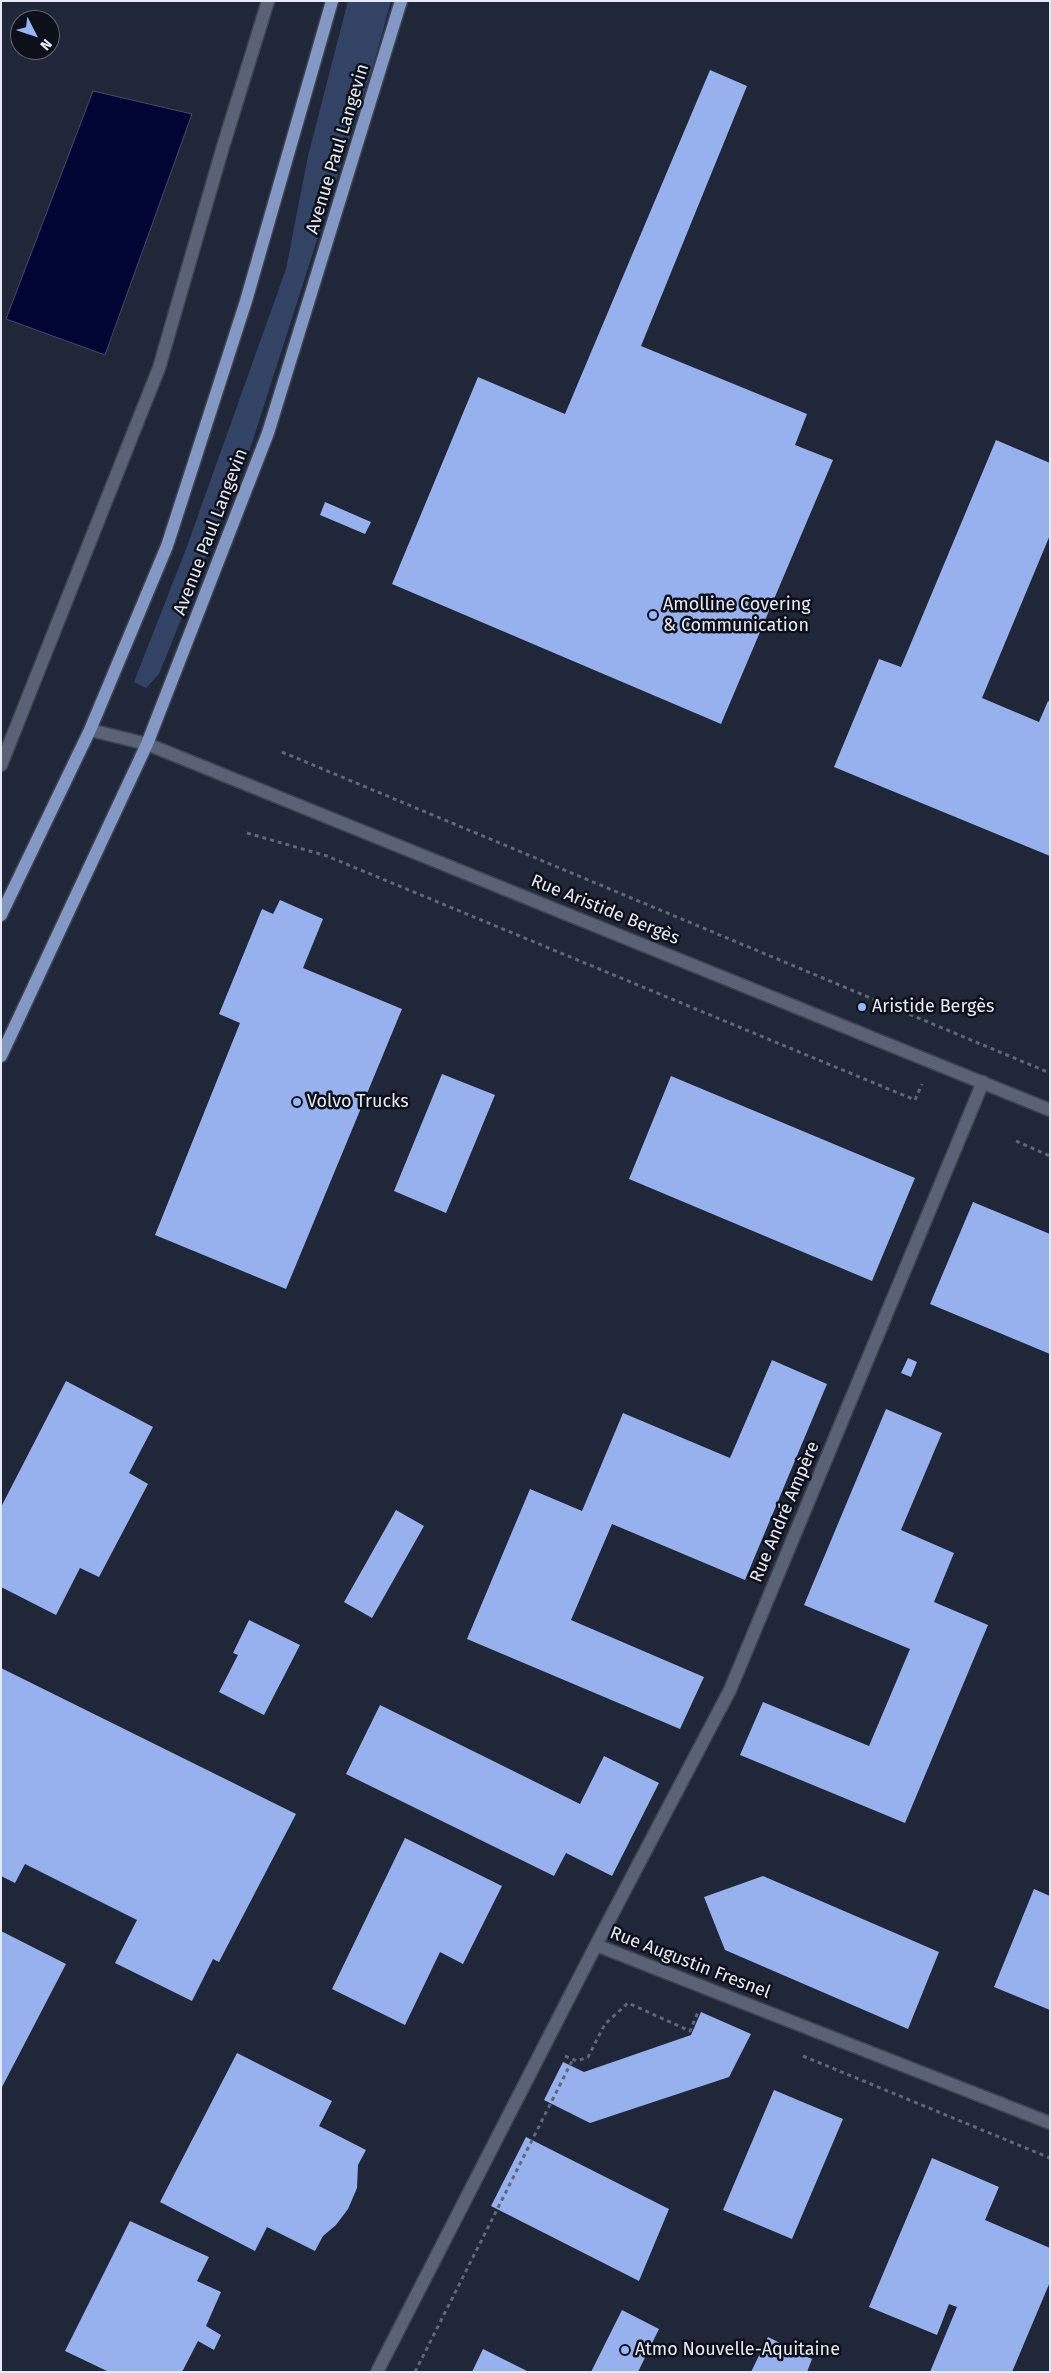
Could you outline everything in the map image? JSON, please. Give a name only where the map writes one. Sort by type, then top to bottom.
[{"type":"main road","name":"Avenue Paul Langevin","points":[[1,915],[90,730],[167,546],[246,301],[332,1]]},
{"type":"main road","name":"Avenue Paul Langevin","points":[[1,1056],[147,744],[268,433],[401,1]]},
{"type":"street","points":[[1,765],[159,368],[222,150],[268,1]]},
{"type":"street","name":"Rue Aristide Bergès","points":[[90,730],[147,744],[1050,1110]]},
{"type":"street","name":"Rue André Ampère","points":[[596,1945],[730,1690],[983,1082]]},
{"type":"street","name":"Rue Augustin Fresnel","points":[[377,2372],[596,1945],[1050,2123]]},
{"type":"path","points":[[282,752],[1050,1073]]},
{"type":"path","points":[[247,833],[327,856],[915,1100],[945,1029]]},
{"type":"path","points":[[1016,1142],[1050,1156]]},
{"type":"path","points":[[544,2047],[577,2061],[588,2056],[605,2024],[628,2003],[690,2031],[709,1990]]},
{"type":"path","points":[[699,2012],[707,2016]]},
{"type":"path","points":[[796,2053],[1050,2158]]},
{"type":"path","points":[[415,2372],[573,2059]]},
{"type":"shaded area","points":[[348,1],[391,1],[375,59],[251,446],[159,674],[146,688],[134,682],[186,549],[286,269],[308,156]]},
{"type":"shaded area","points":[[93,91],[192,114],[105,355],[6,319]]},
{"type":"building","points":[[710,70],[747,86],[641,346],[807,414],[795,445],[833,460],[721,724],[392,584],[478,377],[565,414]]},
{"type":"building","points":[[996,440],[1050,463],[1050,535],[982,698],[1039,722],[1048,701],[1050,702],[1050,856],[834,767],[879,659],[901,667]]},
{"type":"building","points":[[325,502],[371,522],[365,534],[320,515]]},
{"type":"building","points":[[280,900],[323,919],[303,968],[402,1009],[286,1289],[155,1235],[240,1023],[219,1014],[262,909],[273,914]]},
{"type":"building","points":[[442,1074],[495,1095],[446,1213],[394,1191]]},
{"type":"building","points":[[671,1076],[915,1178],[872,1281],[629,1179]]},
{"type":"building","points":[[973,1202],[1050,1234],[1050,1354],[930,1304]]},
{"type":"building","points":[[908,1358],[917,1362],[911,1377],[901,1373]]},
{"type":"building","points":[[772,1360],[827,1384],[745,1580],[612,1524],[571,1620],[704,1677],[680,1729],[467,1639],[530,1489],[582,1511],[623,1413],[730,1458]]},
{"type":"building","points":[[66,1381],[153,1427],[129,1473],[148,1484],[99,1577],[80,1568],[56,1615],[1,1587],[1,1507]]},
{"type":"building","points":[[886,1409],[942,1433],[901,1530],[954,1553],[934,1602],[988,1625],[905,1823],[740,1755],[763,1702],[869,1746],[910,1649],[804,1605]]},
{"type":"building","points":[[396,1510],[424,1526],[372,1618],[344,1602]]},
{"type":"building","points":[[249,1620],[300,1645],[264,1715],[219,1692],[238,1655],[233,1653]]},
{"type":"building","points":[[1,1668],[296,1814],[219,1962],[213,1959],[192,2001],[115,1963],[137,1920],[25,1864],[15,1883],[1,1876]]},
{"type":"building","points":[[380,1705],[580,1804],[604,1756],[659,1783],[612,1876],[566,1853],[554,1876],[346,1774]]},
{"type":"building","points":[[405,1838],[502,1886],[463,1964],[440,1952],[405,2025],[332,1989]]},
{"type":"building","points":[[763,1876],[939,1952],[908,2029],[725,1950],[704,1897]]},
{"type":"building","points":[[1034,1889],[1050,1896],[1050,2010],[994,1987]]},
{"type":"building","points":[[1,1931],[66,1964],[1,2089]]},
{"type":"building","points":[[701,2012],[751,2034],[729,2077],[590,2123],[544,2100],[563,2062],[584,2072],[691,2035]]},
{"type":"building","points":[[237,2053],[332,2101],[319,2126],[366,2150],[358,2165],[357,2188],[348,2209],[336,2225],[323,2236],[315,2251],[267,2227],[255,2251],[160,2202]]},
{"type":"building","points":[[774,2090],[843,2119],[792,2239],[723,2210]]},
{"type":"building","points":[[526,2137],[669,2209],[639,2281],[491,2206]]},
{"type":"building","points":[[932,2158],[999,2187],[985,2220],[1050,2248],[1050,2282],[1012,2372],[930,2372],[957,2307],[949,2304],[937,2335],[869,2307]]},
{"type":"building","points":[[130,2221],[209,2257],[197,2281],[221,2292],[206,2326],[221,2335],[214,2350],[198,2341],[182,2372],[109,2372],[65,2351]]},
{"type":"building","name":"Atmo Nouvelle-Aquitaine","points":[[622,2310],[659,2329],[638,2372],[591,2372]]},
{"type":"building","points":[[768,2337],[812,2359],[807,2372],[751,2372]]},
{"type":"building","points":[[483,2349],[529,2372],[472,2372]]},
{"type":"place","name":"Amolline Covering & Communication","points":[[653,615]]},
{"type":"place","name":"Aristide Bergès","points":[[862,1007]]},
{"type":"place","name":"Volvo Trucks","points":[[297,1102]]},
{"type":"place","name":"Atmo Nouvelle-Aquitaine","points":[[625,2350]]}]
